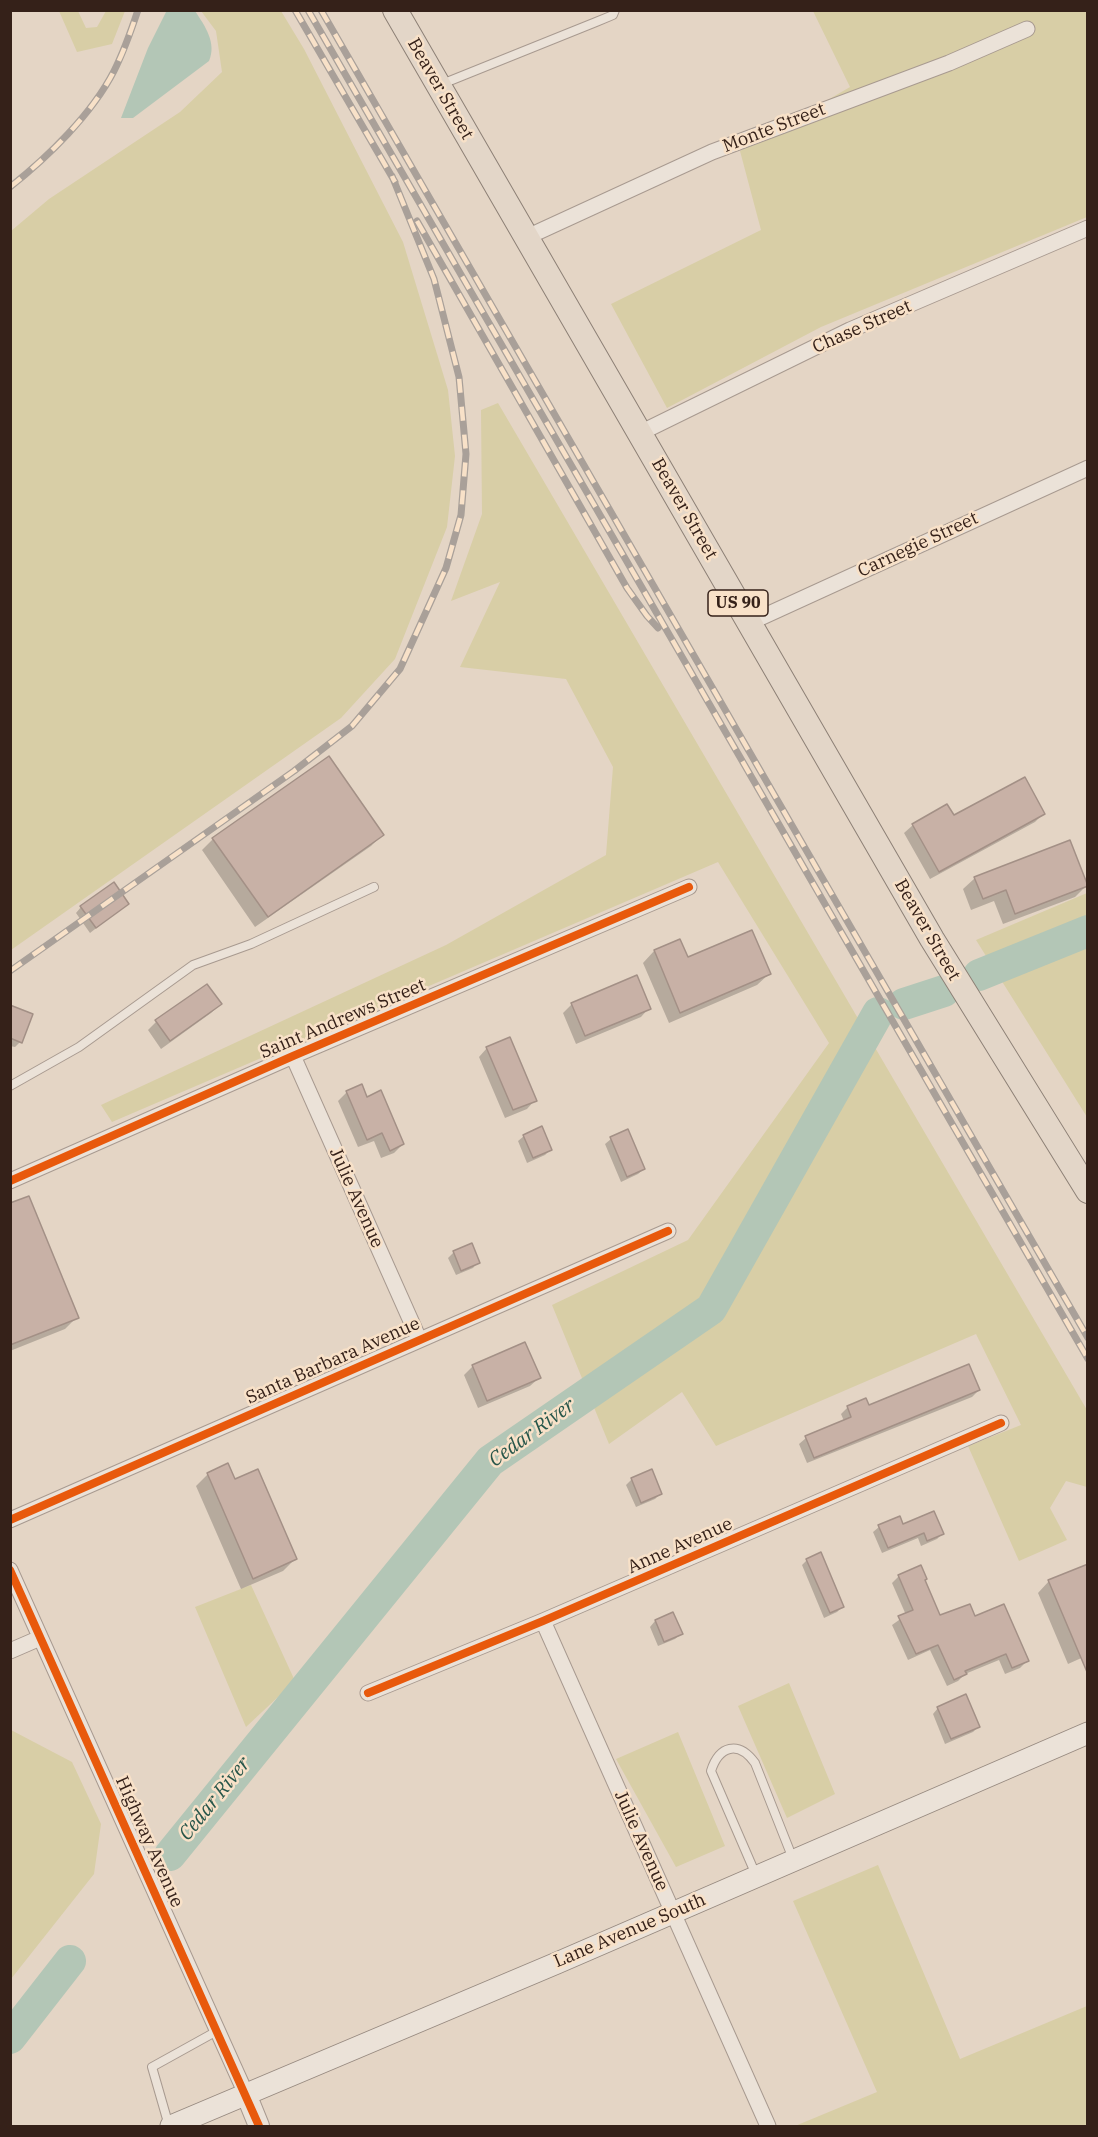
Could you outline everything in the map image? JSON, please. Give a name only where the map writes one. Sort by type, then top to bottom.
[{"type":"main road","name":"Beaver Street","points":[[395,10],[932,939],[1014,1075],[1088,1191]]},
{"type":"main road","name":"Lane Avenue South","points":[[170,2127],[1088,1733]]},
{"type":"street","name":"Monte Street","points":[[525,238],[712,152],[949,63],[1027,29]]},
{"type":"street","name":"Chase Street","points":[[640,434],[850,330],[1088,228]]},
{"type":"street","name":"Carnegie Street","points":[[749,623],[1088,468]]},
{"type":"street","name":"Saint Andrews Street","points":[[10,1181],[293,1056],[689,887]]},
{"type":"street","name":"Julie Avenue","points":[[293,1056],[419,1339]]},
{"type":"street","name":"Santa Barbara Avenue","points":[[10,1520],[668,1231]]},
{"type":"street","name":"Anne Avenue","points":[[368,1693],[543,1622],[1001,1423]]},
{"type":"street","name":"Highway Avenue","points":[[10,1570],[259,2127]]},
{"type":"street","name":"Julie Avenue","points":[[543,1622],[768,2127]]},
{"type":"street","points":[[10,1651],[40,1638]]},
{"type":"lane","points":[[438,85],[613,15],[615,10]]},
{"type":"lane","points":[[10,1086],[79,1047],[193,965],[251,945],[374,886]]},
{"type":"lane","points":[[757,1876],[711,1772],[715,1759],[723,1752],[735,1748],[747,1752],[755,1763],[794,1860]]},
{"type":"lane","points":[[170,2127],[152,2067],[217,2031]]},
{"type":"shaded area","points":[[167,10],[195,11],[211,41],[209,61],[133,118],[121,118],[148,48]]},
{"type":"shaded area","points":[[59,11],[78,11],[86,28],[97,27],[106,11],[125,11],[112,44],[77,52]]},
{"type":"shaded area","points":[[201,11],[281,11],[304,49],[403,242],[448,390],[455,456],[447,527],[395,659],[341,718],[11,950],[11,231],[49,199],[180,112],[222,72],[216,31]]},
{"type":"shaded area","points":[[813,11],[1087,11],[1087,217],[821,327],[667,408],[611,304],[761,230],[740,151],[850,87]]},
{"type":"shaded area","points":[[498,403],[1087,1410],[1087,1487],[1066,1481],[1050,1508],[1067,1540],[1019,1561],[968,1446],[1021,1425],[976,1334],[716,1446],[682,1392],[609,1444],[552,1305],[688,1240],[829,1043],[718,862],[112,1122],[101,1105],[446,945],[606,855],[613,767],[566,679],[460,667],[500,582],[451,601],[482,514],[481,410]]},
{"type":"shaded area","points":[[1087,893],[1087,1117],[976,940]]},
{"type":"shaded area","points":[[251,1585],[295,1681],[246,1727],[195,1607]]},
{"type":"shaded area","points":[[789,1683],[835,1794],[787,1818],[738,1706]]},
{"type":"shaded area","points":[[11,1730],[72,1762],[101,1824],[94,1874],[11,1979]]},
{"type":"shaded area","points":[[678,1732],[725,1846],[676,1867],[616,1759]]},
{"type":"shaded area","points":[[878,1865],[960,2059],[1087,2006],[1087,2126],[795,2126],[877,2092],[793,1901]]},
{"type":"building","points":[[329,756],[384,835],[268,917],[212,838]]},
{"type":"building","points":[[1025,777],[1045,814],[939,872],[912,824],[947,804],[954,815]]},
{"type":"building","points":[[1070,840],[1088,886],[1015,914],[1006,890],[983,899],[974,877]]},
{"type":"building","points":[[114,882],[129,904],[96,928],[80,906]]},
{"type":"building","points":[[752,930],[771,974],[680,1013],[654,950],[680,939],[688,957]]},
{"type":"building","points":[[637,975],[651,1009],[585,1036],[571,1003]]},
{"type":"building","points":[[207,984],[222,1004],[170,1041],[155,1020]]},
{"type":"building","points":[[10,1005],[33,1014],[22,1043],[10,1038]]},
{"type":"building","points":[[510,1037],[537,1101],[513,1110],[486,1047]]},
{"type":"building","points":[[362,1084],[367,1097],[381,1090],[404,1144],[390,1151],[382,1133],[367,1140],[346,1091]]},
{"type":"building","points":[[542,1126],[552,1150],[533,1158],[523,1135]]},
{"type":"building","points":[[628,1129],[645,1169],[627,1177],[610,1137]]},
{"type":"building","points":[[29,1196],[79,1318],[10,1345],[10,1203]]},
{"type":"building","points":[[472,1243],[480,1263],[461,1271],[453,1251]]},
{"type":"building","points":[[525,1342],[541,1378],[487,1401],[472,1365]]},
{"type":"building","points":[[969,1364],[980,1390],[814,1458],[805,1436],[851,1417],[847,1406],[866,1398],[869,1405]]},
{"type":"building","points":[[228,1463],[235,1479],[258,1469],[297,1559],[253,1579],[207,1473]]},
{"type":"building","points":[[652,1469],[662,1494],[641,1503],[631,1478]]},
{"type":"building","points":[[934,1511],[944,1534],[927,1541],[924,1533],[888,1548],[878,1525],[900,1516],[903,1524]]},
{"type":"building","points":[[821,1552],[844,1607],[830,1613],[806,1559]]},
{"type":"building","points":[[1088,1564],[1088,1672],[1087,1672],[1048,1580]]},
{"type":"building","points":[[921,1565],[940,1615],[970,1604],[975,1616],[1004,1604],[1029,1661],[1012,1668],[1006,1654],[965,1671],[967,1674],[954,1680],[938,1645],[916,1654],[898,1616],[913,1610],[898,1575]]},
{"type":"building","points":[[673,1612],[683,1634],[664,1642],[655,1620]]},
{"type":"building","points":[[966,1694],[980,1727],[951,1739],[937,1707]]},
{"type":"waterway","name":"Cedar River","points":[[979,975],[1088,931]]},
{"type":"waterway","name":"Cedar River","points":[[904,1004],[944,991]]},
{"type":"waterway","name":"Cedar River","points":[[170,1855],[490,1461],[711,1309],[878,1013]]},
{"type":"waterway","name":"Cedar River","points":[[10,2038],[70,1961]]},
{"type":"railway","points":[[10,187],[54,148],[94,103],[118,63],[138,10]]},
{"type":"railway","points":[[295,10],[395,182]]},
{"type":"railway","points":[[308,10],[1088,1359]]},
{"type":"railway","points":[[321,10],[1088,1338]]},
{"type":"railway","points":[[10,971],[294,771],[352,726],[400,669],[446,568],[461,515],[466,454],[459,377],[434,279],[392,176]]},
{"type":"railway","points":[[417,221],[627,588],[658,628]]},
{"type":"cycle path","points":[[10,1181],[293,1056],[689,887]]},
{"type":"cycle path","points":[[10,1520],[668,1231]]},
{"type":"cycle path","points":[[368,1693],[543,1621],[1001,1423]]},
{"type":"cycle path","points":[[10,1570],[259,2126]]}]
